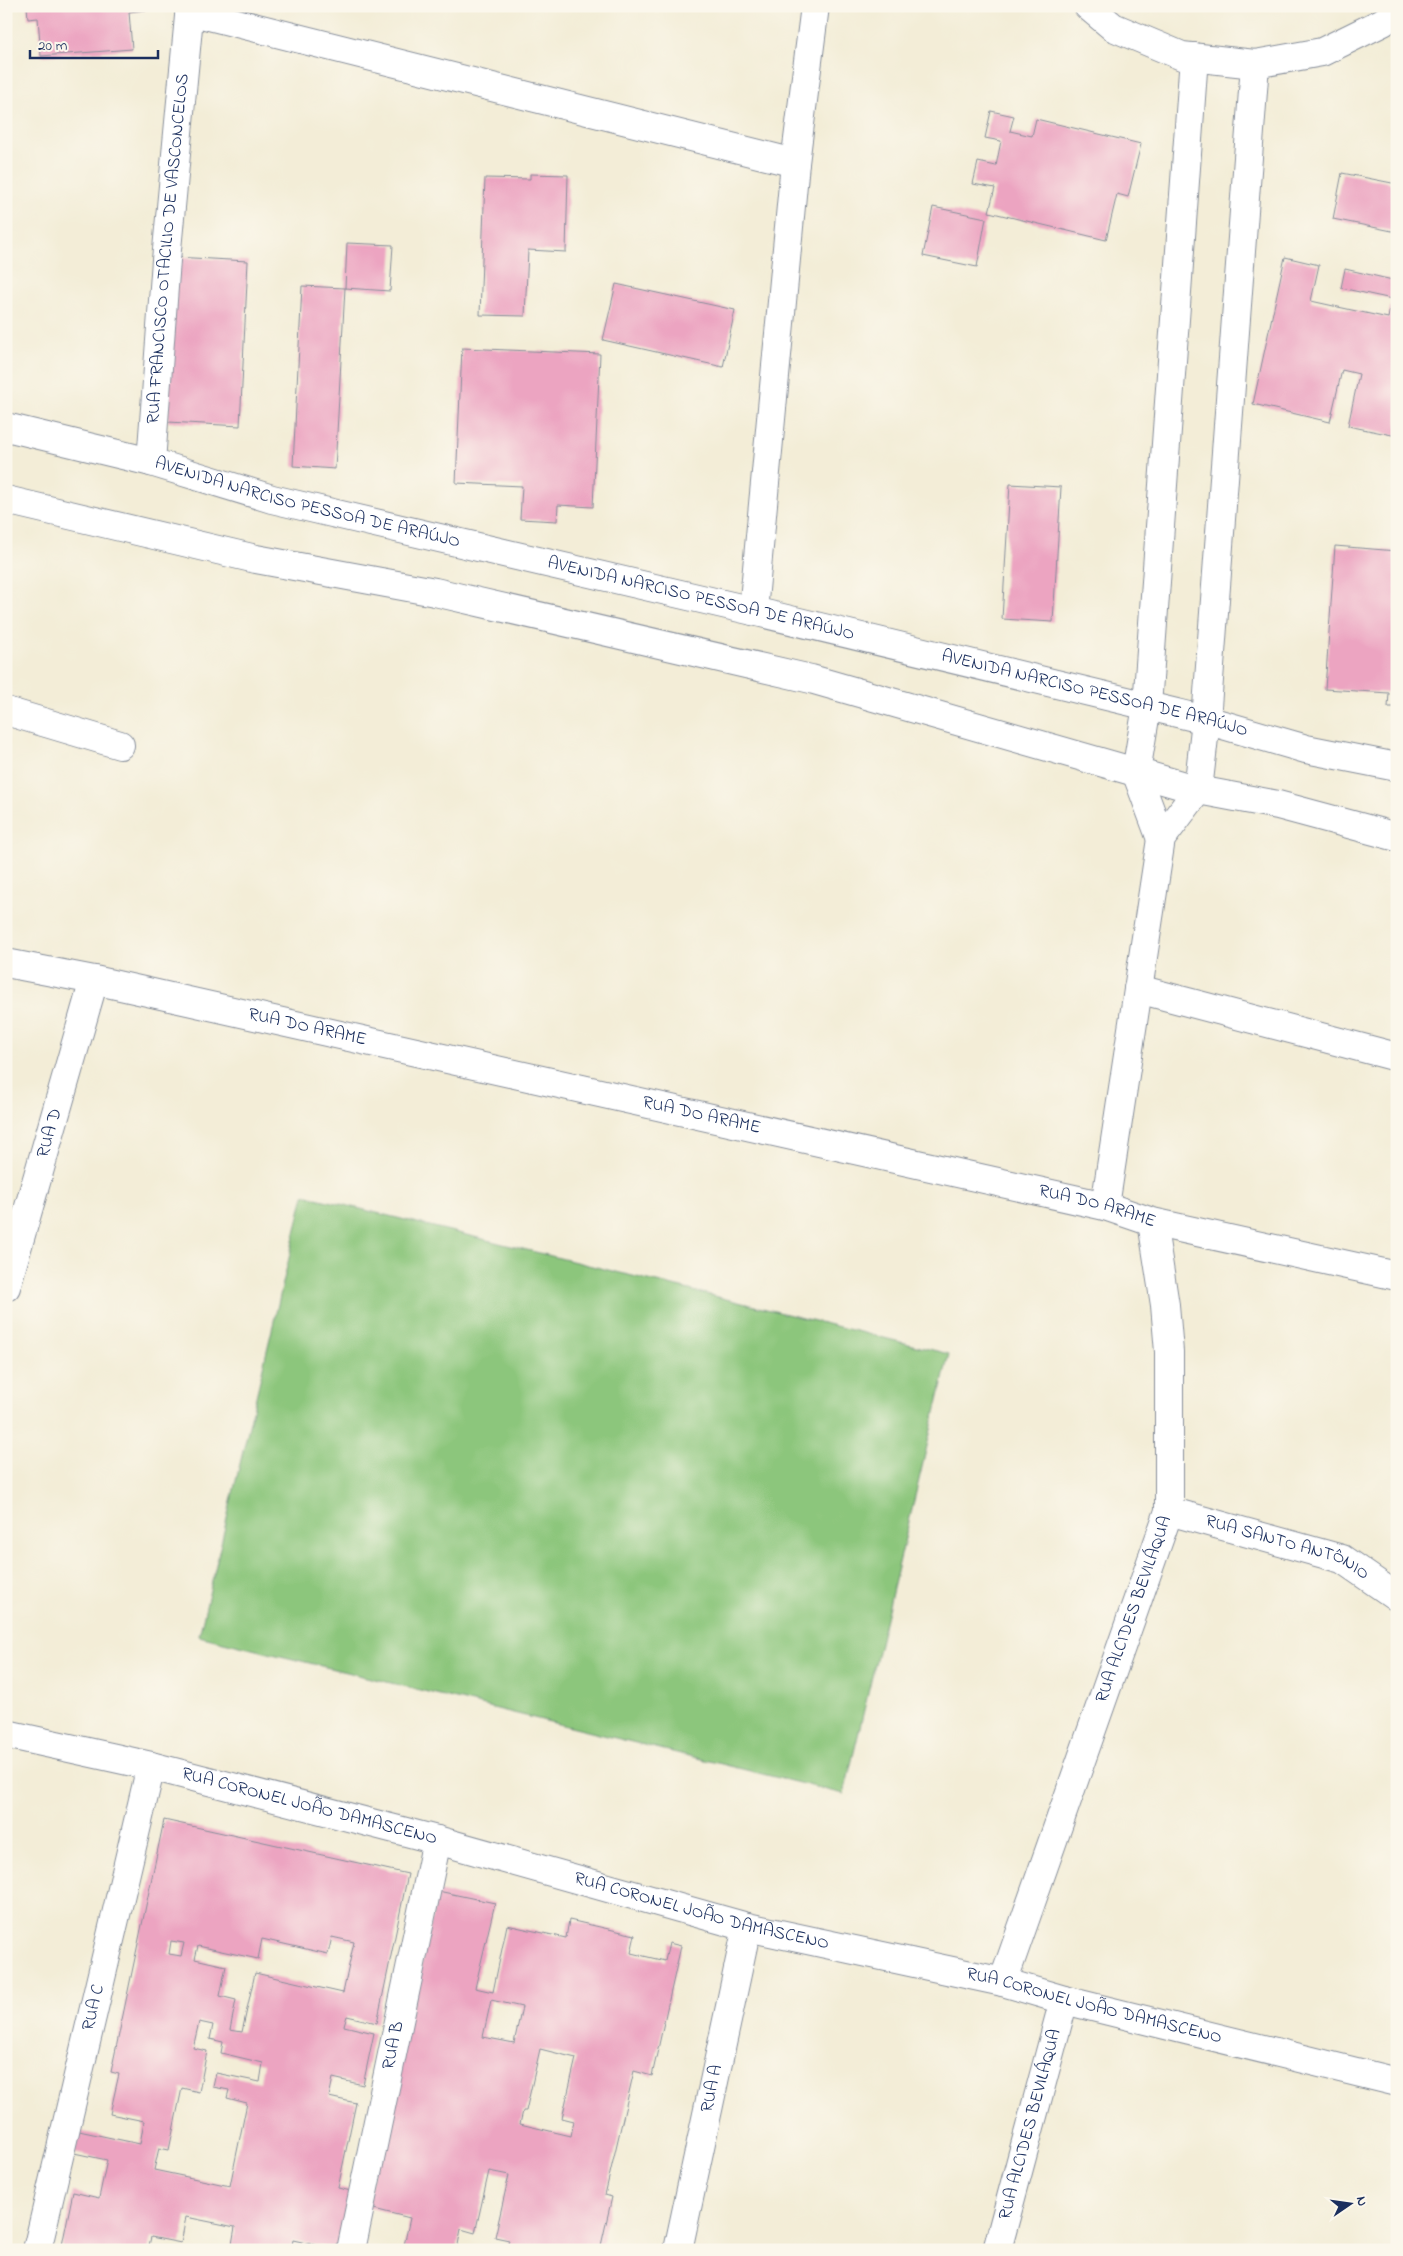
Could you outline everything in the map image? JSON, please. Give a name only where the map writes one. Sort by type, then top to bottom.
[{"type":"street","points":[[753,611],[795,163],[815,6]]},
{"type":"street","points":[[1088,6],[1113,27],[1182,56],[1255,64],[1322,52],[1384,22],[1397,10]]},
{"type":"street","points":[[189,9],[795,163]]},
{"type":"street","name":"RUA FRANCISCO OTACILIO DE VASCONCELOS","points":[[151,462],[166,260],[189,9]]},
{"type":"street","points":[[1161,839],[1136,772],[1147,706],[1194,58]]},
{"type":"street","points":[[1105,1206],[1161,839],[1198,790],[1206,720],[1255,64]]},
{"type":"street","name":"AVENIDA NARCISO PESSOA DE ARAÚJO","points":[[6,427],[151,462],[272,499],[753,611],[1206,720],[1306,749],[1397,767]]},
{"type":"street","points":[[6,500],[256,559],[435,592],[811,679],[1198,790],[1278,805],[1397,836]]},
{"type":"street","points":[[6,712],[120,744]]},
{"type":"street","name":"RUA DO ARAME","points":[[6,963],[94,980],[1105,1206],[1152,1222],[1397,1276]]},
{"type":"street","name":"RUA D","points":[[6,1288],[94,980]]},
{"type":"street","points":[[1138,990],[1397,1057]]},
{"type":"street","name":"RUA ALCIDES BEVILÁQUA","points":[[1003,1982],[1169,1511],[1169,1352],[1165,1305],[1152,1222]]},
{"type":"street","name":"RUA SANTO ANTÔNIO","points":[[1169,1511],[1342,1559],[1397,1597]]},
{"type":"street","name":"RUA CORONEL JOÃO DAMASCENO","points":[[6,1734],[151,1766],[437,1840],[747,1927],[1003,1982],[1064,2000],[1397,2082]]},
{"type":"street","name":"RUA C","points":[[37,2250],[151,1766]]},
{"type":"street","name":"RUA B","points":[[350,2250],[437,1840]]},
{"type":"street","name":"RUA A","points":[[678,2250],[747,1927]]},
{"type":"street","name":"RUA ALCIDES BEVILÁQUA","points":[[997,2250],[1064,2000]]},
{"type":"green space","points":[[304,1195],[949,1354],[844,1794],[199,1636]]},
{"type":"building","points":[[27,6],[146,6],[146,10],[129,12],[132,49],[41,56],[38,18],[28,19]]},
{"type":"building","points":[[991,111],[1014,116],[1010,131],[1032,136],[1036,119],[1141,144],[1128,197],[1117,194],[1106,240],[989,212],[995,188],[973,184],[978,162],[996,166],[1001,141],[985,138]]},
{"type":"building","points":[[1342,173],[1397,184],[1397,232],[1333,219]]},
{"type":"building","points":[[530,174],[568,175],[566,252],[528,250],[525,316],[480,315],[485,178],[530,179]]},
{"type":"building","points":[[933,207],[986,218],[977,267],[923,256]]},
{"type":"building","points":[[347,243],[393,245],[390,291],[345,288]]},
{"type":"building","points":[[175,257],[248,261],[240,426],[168,422]]},
{"type":"building","points":[[1285,257],[1319,265],[1311,301],[1388,318],[1392,299],[1341,288],[1345,269],[1397,281],[1397,436],[1348,426],[1359,374],[1342,370],[1330,422],[1253,404]]},
{"type":"building","points":[[616,284],[735,310],[723,367],[603,340]]},
{"type":"building","points":[[302,286],[345,288],[335,469],[293,466]]},
{"type":"building","points":[[462,348],[600,354],[593,507],[558,505],[557,521],[520,519],[522,486],[456,483]]},
{"type":"building","points":[[1010,484],[1061,487],[1053,622],[1002,619]]},
{"type":"building","points":[[1335,546],[1397,551],[1397,707],[1388,707],[1389,693],[1325,689]]},
{"type":"building","points":[[164,1820],[408,1874],[377,2023],[347,2016],[344,2026],[374,2033],[363,2085],[333,2078],[329,2097],[356,2103],[338,2188],[351,2191],[338,2250],[293,2240],[291,2250],[231,2250],[235,2227],[186,2217],[181,2243],[151,2237],[148,2250],[61,2250],[73,2192],[99,2198],[107,2160],[74,2153],[79,2131],[140,2144],[144,2121],[110,2114],[119,2074],[111,2072]],"holes":[[[332,1937],[354,1942],[343,1993],[255,1973],[242,2032],[230,2030],[236,2000],[220,1996],[226,1966],[195,1959],[198,1946],[258,1959],[262,1939],[328,1954]],[[171,1941],[184,1943],[181,1956],[169,1954]],[[199,2022],[213,2025],[210,2039],[223,2042],[221,2053],[263,2063],[260,2082],[216,2073],[213,2087],[229,2090],[227,2098],[247,2103],[230,2186],[154,2170],[159,2148],[169,2150],[182,2088],[199,2092],[207,2051],[193,2048]]]},
{"type":"building","points":[[438,1891],[495,1903],[475,1988],[493,1992],[507,1925],[566,1938],[569,1920],[635,1935],[631,1953],[665,1961],[669,1943],[681,1946],[652,2076],[634,2071],[605,2195],[612,2197],[600,2250],[507,2250],[509,2240],[495,2237],[509,2175],[489,2171],[475,2233],[461,2229],[457,2250],[403,2250],[410,2218],[366,2207]],"holes":[[[491,2000],[522,2007],[514,2043],[483,2037]],[[540,2049],[576,2058],[562,2118],[574,2121],[571,2136],[520,2124],[523,2111],[526,2111]]]}]
